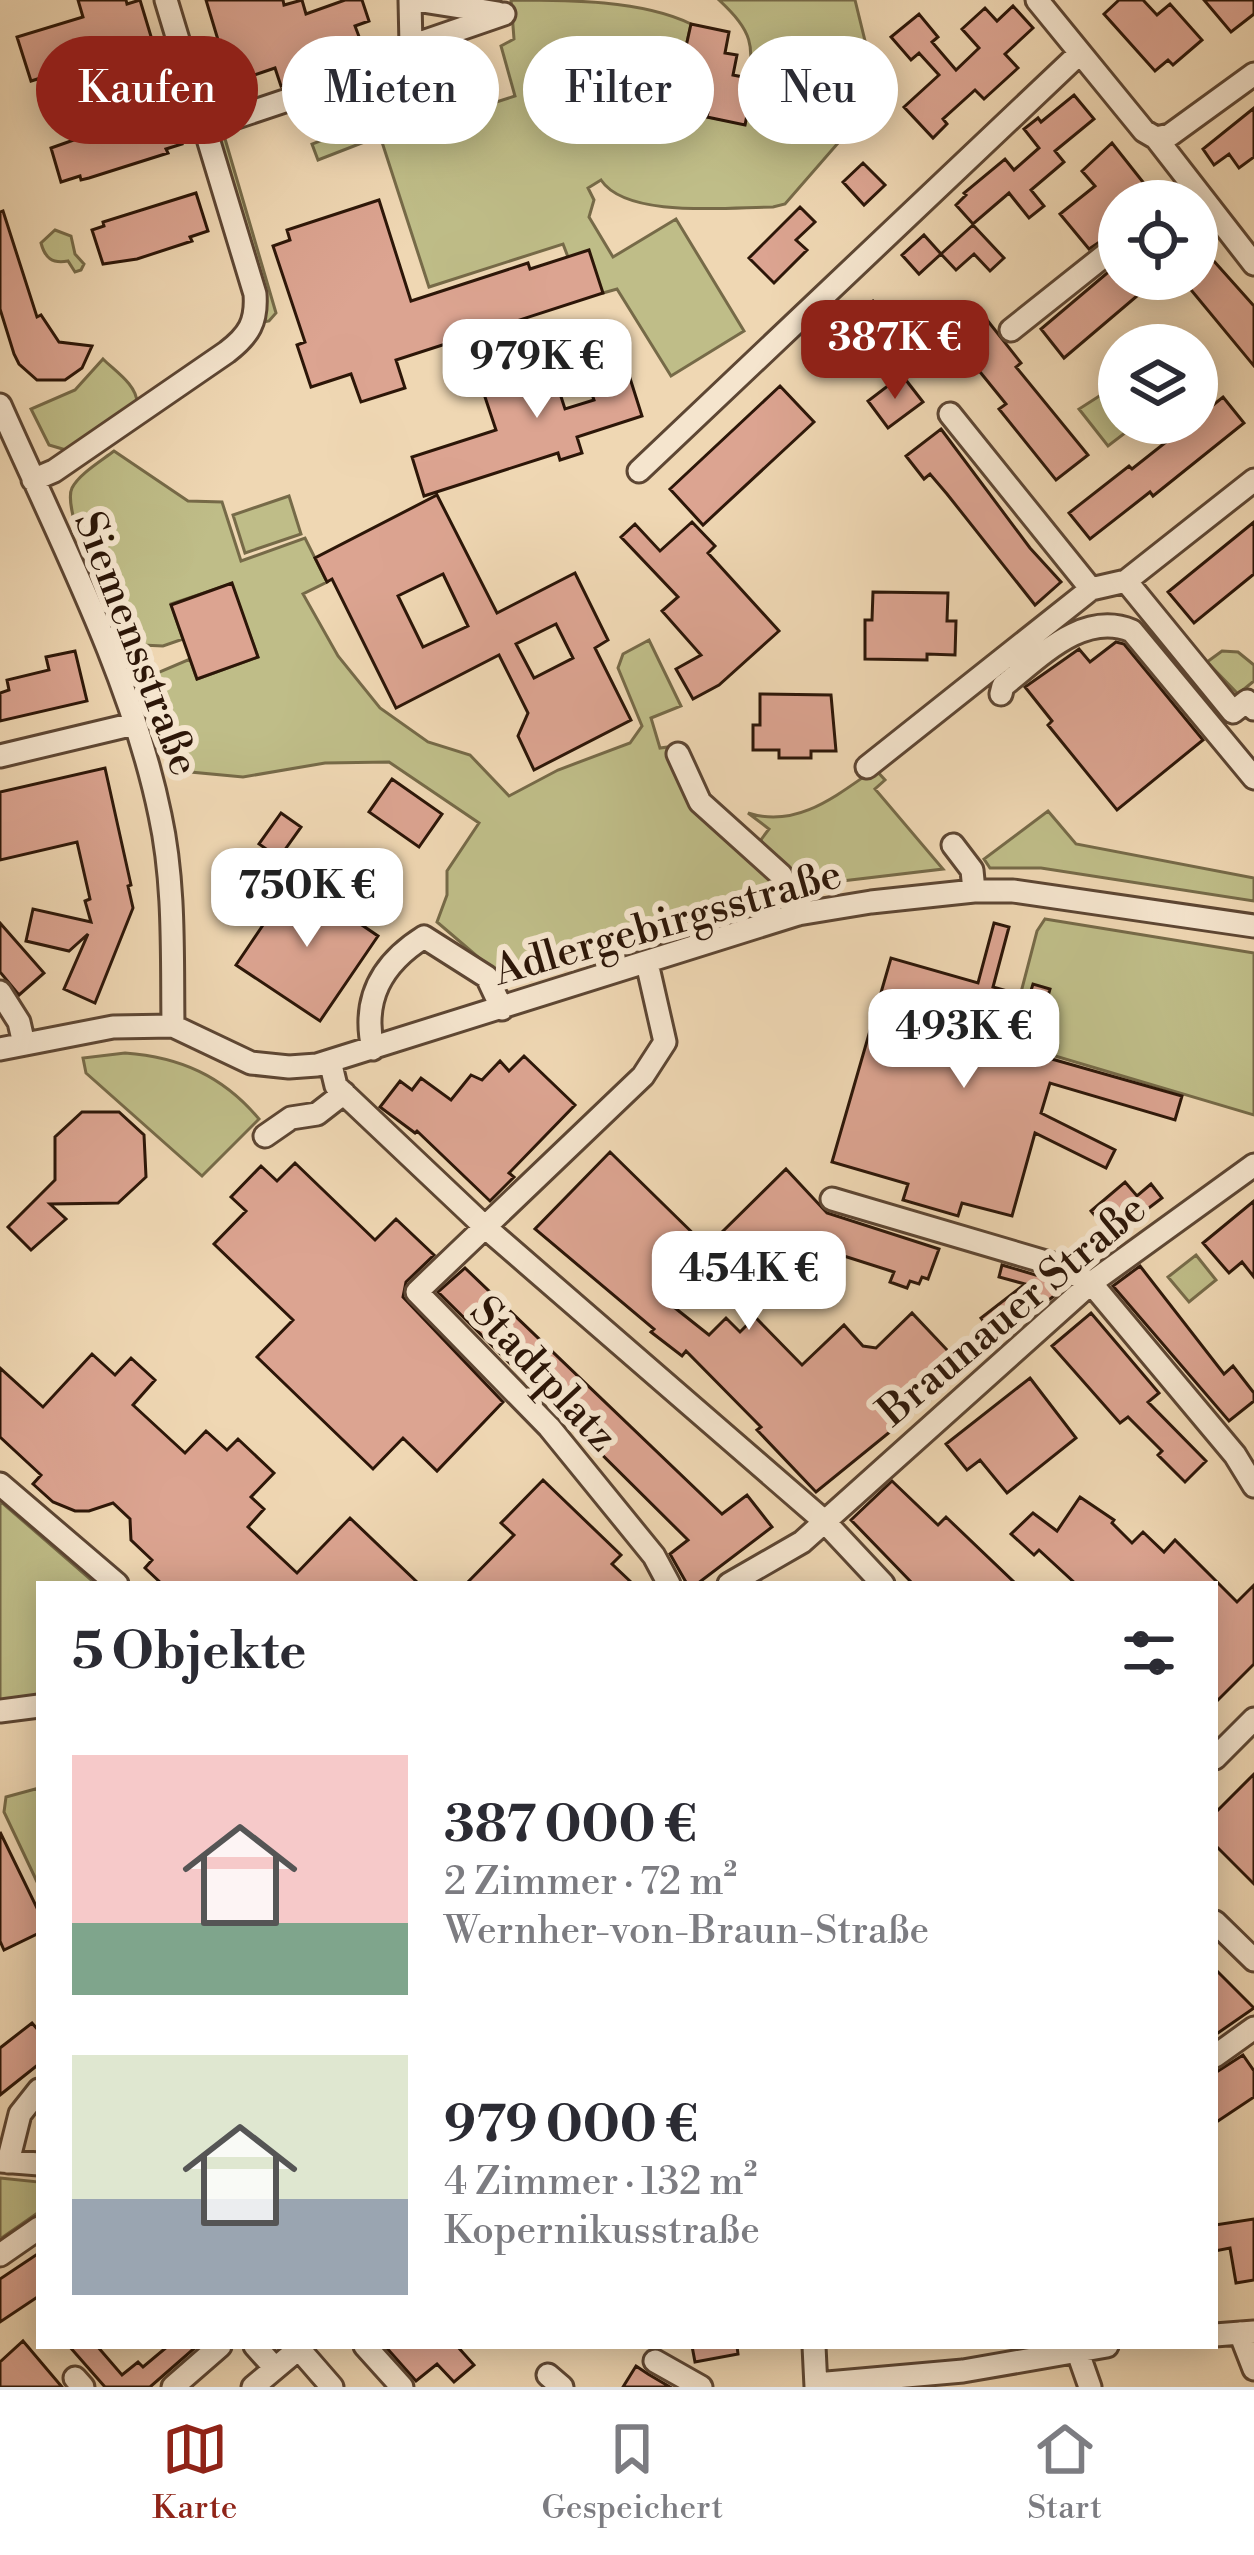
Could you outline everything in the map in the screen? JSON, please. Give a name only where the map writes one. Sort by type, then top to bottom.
[{"type":"street","points":[[166,0],[177,36]]},
{"type":"street","points":[[411,36],[413,0],[504,14],[440,36]]},
{"type":"street","points":[[1037,0],[1187,180]]},
{"type":"street","points":[[639,471],[1080,53]]},
{"type":"street","points":[[1156,138],[1170,136],[1254,74]]},
{"type":"street","points":[[33,480],[54,471],[170,392],[250,330],[255,294],[209,144]]},
{"type":"street","points":[[1218,219],[1254,264]]},
{"type":"street","points":[[1011,330],[1098,261]]},
{"type":"street","name":"Siemensstraße","points":[[0,405],[113,666],[162,821],[172,918],[173,1026]]},
{"type":"street","points":[[950,414],[1090,589]]},
{"type":"street","points":[[867,767],[1090,589],[1126,581],[1254,480]]},
{"type":"street","points":[[1126,581],[1233,712],[1247,701],[1254,710]]},
{"type":"street","points":[[1001,694],[1003,686],[1072,632],[1118,625],[1132,631],[1254,778]]},
{"type":"street","points":[[0,756],[134,724]]},
{"type":"street","points":[[678,754],[700,802],[773,866],[798,914]]},
{"type":"street","points":[[953,845],[972,870],[974,891]]},
{"type":"street","name":"Adlergebirgsstraße","points":[[173,1026],[250,1063],[289,1067],[330,1061],[798,914],[974,891],[1064,896],[1254,926]]},
{"type":"street","points":[[373,1049],[367,1024],[370,998],[404,950],[424,937],[488,977],[502,1009]]},
{"type":"street","points":[[485,1227],[644,1076],[665,1042],[647,963]]},
{"type":"street","points":[[0,992],[19,1022],[24,1043]]},
{"type":"street","points":[[0,1049],[113,1027],[173,1026]]},
{"type":"street","points":[[330,1061],[336,1086],[344,1094],[485,1227],[824,1521],[880,1581]]},
{"type":"street","points":[[265,1136],[291,1118],[317,1114],[344,1094]]},
{"type":"street","name":"Braunauer Straße","points":[[824,1521],[1090,1283],[1254,1165]]},
{"type":"street","points":[[832,1199],[1056,1265],[1090,1283],[1234,1455],[1254,1486]]},
{"type":"street","name":"Stadtplatz","points":[[485,1227],[417,1292],[541,1418],[654,1556],[667,1581]]},
{"type":"street","points":[[0,1484],[113,1581]]},
{"type":"street","points":[[734,1581],[802,1542],[824,1521]]},
{"type":"street","points":[[0,1711],[36,1706]]},
{"type":"street","points":[[1218,1755],[1254,1719]]},
{"type":"street","points":[[1218,1925],[1254,1960]]},
{"type":"street","points":[[1218,2054],[1254,2028]]},
{"type":"street","points":[[36,2094],[20,2114],[4,2162],[36,2164]]},
{"type":"street","points":[[0,2255],[36,2230]]},
{"type":"street","points":[[1247,2332],[1254,2369]]},
{"type":"street","points":[[173,2387],[217,2349]]},
{"type":"street","points":[[258,2349],[275,2368]]},
{"type":"street","points":[[253,2387],[299,2349]]},
{"type":"street","points":[[303,2349],[332,2387]]},
{"type":"street","points":[[368,2349],[402,2387]]},
{"type":"street","points":[[814,2349],[816,2386],[944,2380],[1084,2349]]},
{"type":"street","points":[[1077,2350],[1090,2387]]},
{"type":"street","points":[[655,2361],[700,2387]]},
{"type":"shaded area","points":[[511,0],[628,6],[691,24],[688,36],[523,36],[523,144],[714,144],[714,118],[738,123],[738,144],[837,144],[785,204],[773,207],[656,206],[633,201],[601,180],[588,188],[594,200],[589,217],[613,257],[676,219],[744,331],[671,376],[617,289],[603,293],[568,257],[563,244],[429,287],[383,144],[499,144],[499,101],[515,96],[501,46],[514,39]]},
{"type":"shaded area","points":[[719,0],[855,0],[864,36],[747,36]]},
{"type":"shaded area","points":[[221,144],[227,144],[276,313],[264,322],[266,297]]},
{"type":"shaded area","points":[[312,144],[359,144],[318,160]]},
{"type":"shaded area","points":[[55,230],[71,236],[75,254],[84,264],[81,270],[75,272],[68,261],[53,261],[45,253],[41,243]]},
{"type":"shaded area","points":[[103,359],[129,384],[137,403],[66,450],[49,445],[31,409],[75,390]]},
{"type":"shaded area","points":[[1098,397],[1098,433],[1079,409]]},
{"type":"shaded area","points":[[114,451],[188,501],[222,502],[241,561],[305,538],[327,582],[303,594],[338,656],[380,708],[428,742],[470,755],[509,796],[558,770],[630,743],[642,726],[618,668],[623,654],[649,640],[681,706],[651,718],[660,748],[668,747],[691,805],[770,877],[779,895],[499,975],[437,922],[447,895],[447,871],[479,823],[389,762],[325,763],[243,777],[180,771],[150,676],[190,659],[197,679],[258,657],[231,584],[171,604],[183,639],[163,646],[142,645],[133,626],[104,594],[82,546],[70,497],[80,478]]},
{"type":"shaded area","points":[[289,496],[301,534],[245,553],[233,515]]},
{"type":"shaded area","points":[[1222,651],[1238,652],[1254,665],[1254,681],[1238,694],[1207,662]]},
{"type":"shaded area","points":[[875,769],[885,780],[875,789],[943,869],[798,891],[785,866],[760,841],[769,829],[748,813],[783,817],[800,813],[831,799]]},
{"type":"shaded area","points":[[1048,811],[1076,844],[1254,878],[1254,901],[1041,868],[990,868],[984,859]]},
{"type":"shaded area","points":[[1045,919],[1254,953],[1254,1115],[1008,1042],[1037,931]]},
{"type":"shaded area","points":[[125,1053],[199,1071],[231,1091],[259,1119],[202,1176],[86,1073],[83,1058]]},
{"type":"shaded area","points":[[1196,1255],[1216,1280],[1189,1302],[1168,1277]]},
{"type":"shaded area","points":[[0,1501],[93,1581],[36,1581],[36,1696],[0,1704]]},
{"type":"shaded area","points":[[36,1789],[36,1880],[4,1812],[6,1797]]},
{"type":"shaded area","points":[[0,2178],[36,2182],[36,2214],[0,2239]]},
{"type":"building","points":[[78,0],[126,0],[127,4],[140,0],[151,36],[36,36],[36,79],[31,81],[17,37],[83,17]]},
{"type":"building","points":[[206,0],[283,0],[284,5],[302,0],[306,14],[345,0],[362,0],[369,21],[355,26],[359,36],[282,36],[281,86],[275,68],[258,74],[258,36],[217,36]]},
{"type":"building","points":[[1119,0],[1143,0],[1157,15],[1170,4],[1202,40],[1173,65],[1168,60],[1155,71],[1104,14]]},
{"type":"building","points":[[1204,0],[1254,0],[1254,14],[1231,32]]},
{"type":"building","points":[[1013,6],[1033,28],[1005,54],[1018,68],[984,99],[975,90],[943,119],[947,124],[933,138],[904,107],[939,75],[919,53],[911,60],[898,45],[898,36],[892,36],[919,14],[938,37],[932,42],[956,70],[979,48],[962,29],[985,8],[997,21]]},
{"type":"building","points":[[691,24],[729,32],[725,53],[737,55],[733,75],[738,76],[738,124],[714,118],[714,36],[688,36]]},
{"type":"building","points":[[1074,95],[1094,119],[1055,151],[1064,162],[1031,190],[1044,206],[1029,218],[1009,193],[973,224],[956,205],[964,193],[1005,159],[1014,170],[1039,148],[1024,129],[1038,118],[1041,122]]},
{"type":"building","points":[[1254,108],[1254,157],[1239,168],[1229,154],[1214,165],[1203,149]]},
{"type":"building","points":[[1112,143],[1141,180],[1098,180],[1098,243],[1089,249],[1060,214],[1095,186],[1082,171]]},
{"type":"building","points":[[62,144],[182,144],[166,149],[168,153],[89,178],[61,182],[51,148]]},
{"type":"building","points":[[863,163],[885,185],[864,205],[843,182]]},
{"type":"building","points":[[196,193],[208,231],[137,259],[103,264],[92,230],[104,226],[103,222]]},
{"type":"building","points":[[379,200],[411,301],[528,263],[530,269],[589,250],[603,293],[396,360],[405,388],[361,402],[351,374],[311,387],[297,345],[305,342],[273,246],[290,240],[287,230]]},
{"type":"building","points":[[800,207],[815,222],[796,240],[807,250],[774,283],[749,258]]},
{"type":"building","points":[[3,211],[37,317],[41,315],[59,342],[92,346],[82,368],[65,380],[37,380],[14,354],[0,309]]},
{"type":"building","points":[[973,225],[1004,258],[990,271],[974,254],[956,270],[941,254]]},
{"type":"building","points":[[924,235],[941,254],[919,274],[902,255]]},
{"type":"building","points":[[1218,266],[1254,306],[1254,366],[1199,300],[1218,300]]},
{"type":"building","points":[[1098,281],[1098,300],[1132,300],[1098,324],[1098,329],[1064,358],[1041,329]]},
{"type":"building","points":[[873,301],[892,323],[850,360],[830,338]]},
{"type":"building","points":[[976,306],[1021,363],[1016,367],[1088,455],[1056,480],[999,409],[1006,404],[946,330]]},
{"type":"building","points":[[615,331],[642,416],[577,437],[582,453],[560,460],[558,453],[424,496],[412,457],[496,430],[484,394],[553,372],[565,409],[594,400],[575,344]]},
{"type":"building","points":[[902,375],[923,402],[888,428],[868,401]]},
{"type":"building","points":[[780,386],[814,422],[703,525],[670,489]]},
{"type":"building","points":[[1223,397],[1244,423],[1218,444],[1218,401]]},
{"type":"building","points":[[941,429],[1061,582],[1035,605],[930,474],[924,479],[906,456]]},
{"type":"building","points":[[1164,444],[1218,444],[1090,539],[1069,513],[1129,466],[1132,469]]},
{"type":"building","points":[[437,495],[497,613],[575,573],[608,640],[595,648],[631,720],[534,770],[518,736],[528,713],[499,655],[396,708],[332,579],[327,582],[315,558]],"holes":[[[443,574],[468,626],[423,647],[398,596]],[[556,624],[573,658],[534,678],[516,644]]]},
{"type":"building","points":[[692,522],[715,546],[708,553],[779,631],[719,685],[693,699],[676,669],[701,655],[662,611],[678,597],[621,537],[635,524],[660,551]]},
{"type":"building","points":[[1254,522],[1254,574],[1194,623],[1168,592]]},
{"type":"building","points":[[232,583],[258,657],[197,679],[171,605]]},
{"type":"building","points":[[873,592],[948,593],[947,621],[956,621],[955,655],[927,654],[927,660],[865,659],[865,620],[872,620]]},
{"type":"building","points":[[1116,642],[1124,644],[1203,740],[1117,810],[1048,725],[1052,721],[1025,687],[1079,649],[1090,662]]},
{"type":"building","points":[[75,651],[87,701],[0,721],[0,693],[9,690],[7,680],[49,670],[46,657]]},
{"type":"building","points":[[760,694],[831,695],[836,751],[811,751],[811,758],[779,758],[779,750],[753,750],[753,725],[760,725]]},
{"type":"building","points":[[105,768],[133,908],[95,1003],[64,989],[88,934],[69,951],[26,941],[33,909],[91,922],[77,842],[0,860],[0,792]]},
{"type":"building","points":[[392,779],[442,814],[419,847],[369,812]]},
{"type":"building","points":[[281,813],[301,827],[279,858],[259,844]]},
{"type":"building","points":[[294,879],[378,936],[320,1021],[236,965]]},
{"type":"building","points":[[0,923],[44,973],[19,995],[0,972]]},
{"type":"building","points":[[994,923],[1009,927],[993,987],[1029,997],[1033,984],[1050,989],[1042,1017],[1010,1007],[999,1044],[1182,1096],[1175,1120],[1050,1083],[1041,1113],[1115,1150],[1106,1168],[1035,1133],[1012,1216],[962,1203],[958,1216],[903,1200],[908,1184],[832,1162],[891,958],[978,983]]},
{"type":"building","points":[[524,1056],[575,1105],[509,1173],[514,1177],[490,1201],[417,1131],[380,1107],[400,1081],[412,1090],[421,1078],[451,1100],[471,1075],[482,1080],[500,1061],[509,1071]]},
{"type":"building","points":[[82,1112],[119,1112],[144,1135],[146,1177],[118,1203],[50,1204],[66,1219],[31,1250],[8,1227],[55,1180],[55,1137]]},
{"type":"building","points":[[610,1152],[712,1252],[665,1300],[709,1335],[726,1318],[740,1332],[755,1317],[802,1365],[844,1325],[863,1346],[876,1348],[912,1313],[966,1370],[816,1492],[757,1430],[761,1427],[686,1351],[682,1356],[651,1332],[654,1329],[535,1229]]},
{"type":"building","points":[[295,1163],[375,1240],[396,1219],[434,1255],[406,1282],[403,1297],[503,1402],[437,1471],[403,1438],[373,1469],[257,1357],[293,1320],[214,1244],[246,1211],[231,1197],[261,1166],[277,1181]]},
{"type":"building","points":[[786,1169],[827,1213],[939,1249],[928,1279],[922,1277],[919,1284],[910,1281],[907,1288],[890,1282],[894,1272],[800,1242],[758,1284],[714,1240]]},
{"type":"building","points":[[1125,1182],[1137,1196],[1151,1184],[1162,1198],[1112,1236],[1091,1211]]},
{"type":"building","points":[[1254,1201],[1254,1277],[1242,1262],[1229,1273],[1203,1243]]},
{"type":"building","points":[[1002,1265],[1046,1278],[1058,1293],[997,1339],[981,1318],[1025,1284],[999,1277]]},
{"type":"building","points":[[1140,1266],[1224,1374],[1233,1366],[1254,1393],[1254,1401],[1229,1421],[1113,1286]]},
{"type":"building","points":[[465,1268],[722,1514],[747,1495],[772,1527],[701,1581],[685,1581],[670,1554],[688,1540],[438,1292]]},
{"type":"building","points":[[1091,1313],[1159,1393],[1148,1402],[1206,1461],[1185,1482],[1158,1455],[1162,1451],[1128,1417],[1120,1423],[1052,1346]]},
{"type":"building","points":[[92,1354],[115,1375],[131,1358],[155,1380],[133,1405],[185,1453],[206,1431],[227,1450],[238,1439],[274,1473],[251,1497],[264,1509],[248,1527],[297,1573],[350,1518],[416,1581],[159,1581],[145,1568],[152,1560],[131,1540],[130,1519],[113,1503],[75,1511],[53,1502],[33,1484],[41,1475],[0,1437],[0,1368],[43,1407]]},
{"type":"building","points":[[1030,1378],[1076,1438],[1007,1493],[980,1460],[967,1470],[946,1444]]},
{"type":"building","points":[[543,1480],[621,1555],[612,1564],[630,1581],[469,1581],[514,1535],[501,1523]]},
{"type":"building","points":[[892,1481],[938,1525],[946,1517],[1013,1581],[910,1581],[851,1520]]},
{"type":"building","points":[[1080,1497],[1114,1520],[1132,1543],[1143,1532],[1164,1552],[1175,1540],[1216,1581],[1073,1581],[1039,1550],[1034,1555],[1011,1534],[1033,1513],[1057,1531]]},
{"type":"building","points":[[1218,1583],[1237,1602],[1254,1585],[1254,1664],[1218,1700]]},
{"type":"building","points":[[1254,1774],[1254,1884],[1218,1848],[1218,1810]]},
{"type":"building","points":[[0,1832],[36,1906],[36,1934],[4,1950],[0,1941]]},
{"type":"building","points":[[1218,1972],[1254,2008],[1218,2033]]},
{"type":"building","points":[[32,2023],[36,2028],[36,2066],[0,2095],[0,2048]]},
{"type":"building","points":[[1243,2055],[1254,2071],[1254,2097],[1218,2121],[1218,2071]]},
{"type":"building","points":[[1254,2219],[1254,2280],[1236,2283],[1230,2248],[1218,2250],[1218,2225]]},
{"type":"building","points":[[36,2255],[36,2298],[0,2322],[0,2279]]},
{"type":"building","points":[[23,2341],[62,2387],[0,2387],[0,2362]]},
{"type":"building","points":[[72,2349],[100,2349],[122,2375],[138,2362],[143,2367],[164,2349],[194,2349],[150,2387],[105,2387]]},
{"type":"building","points":[[388,2349],[460,2349],[474,2365],[454,2382],[437,2364],[416,2381]]},
{"type":"building","points":[[693,2349],[737,2349],[738,2354],[695,2362]]},
{"type":"building","points":[[636,2366],[648,2374],[670,2387],[623,2387]]}]
